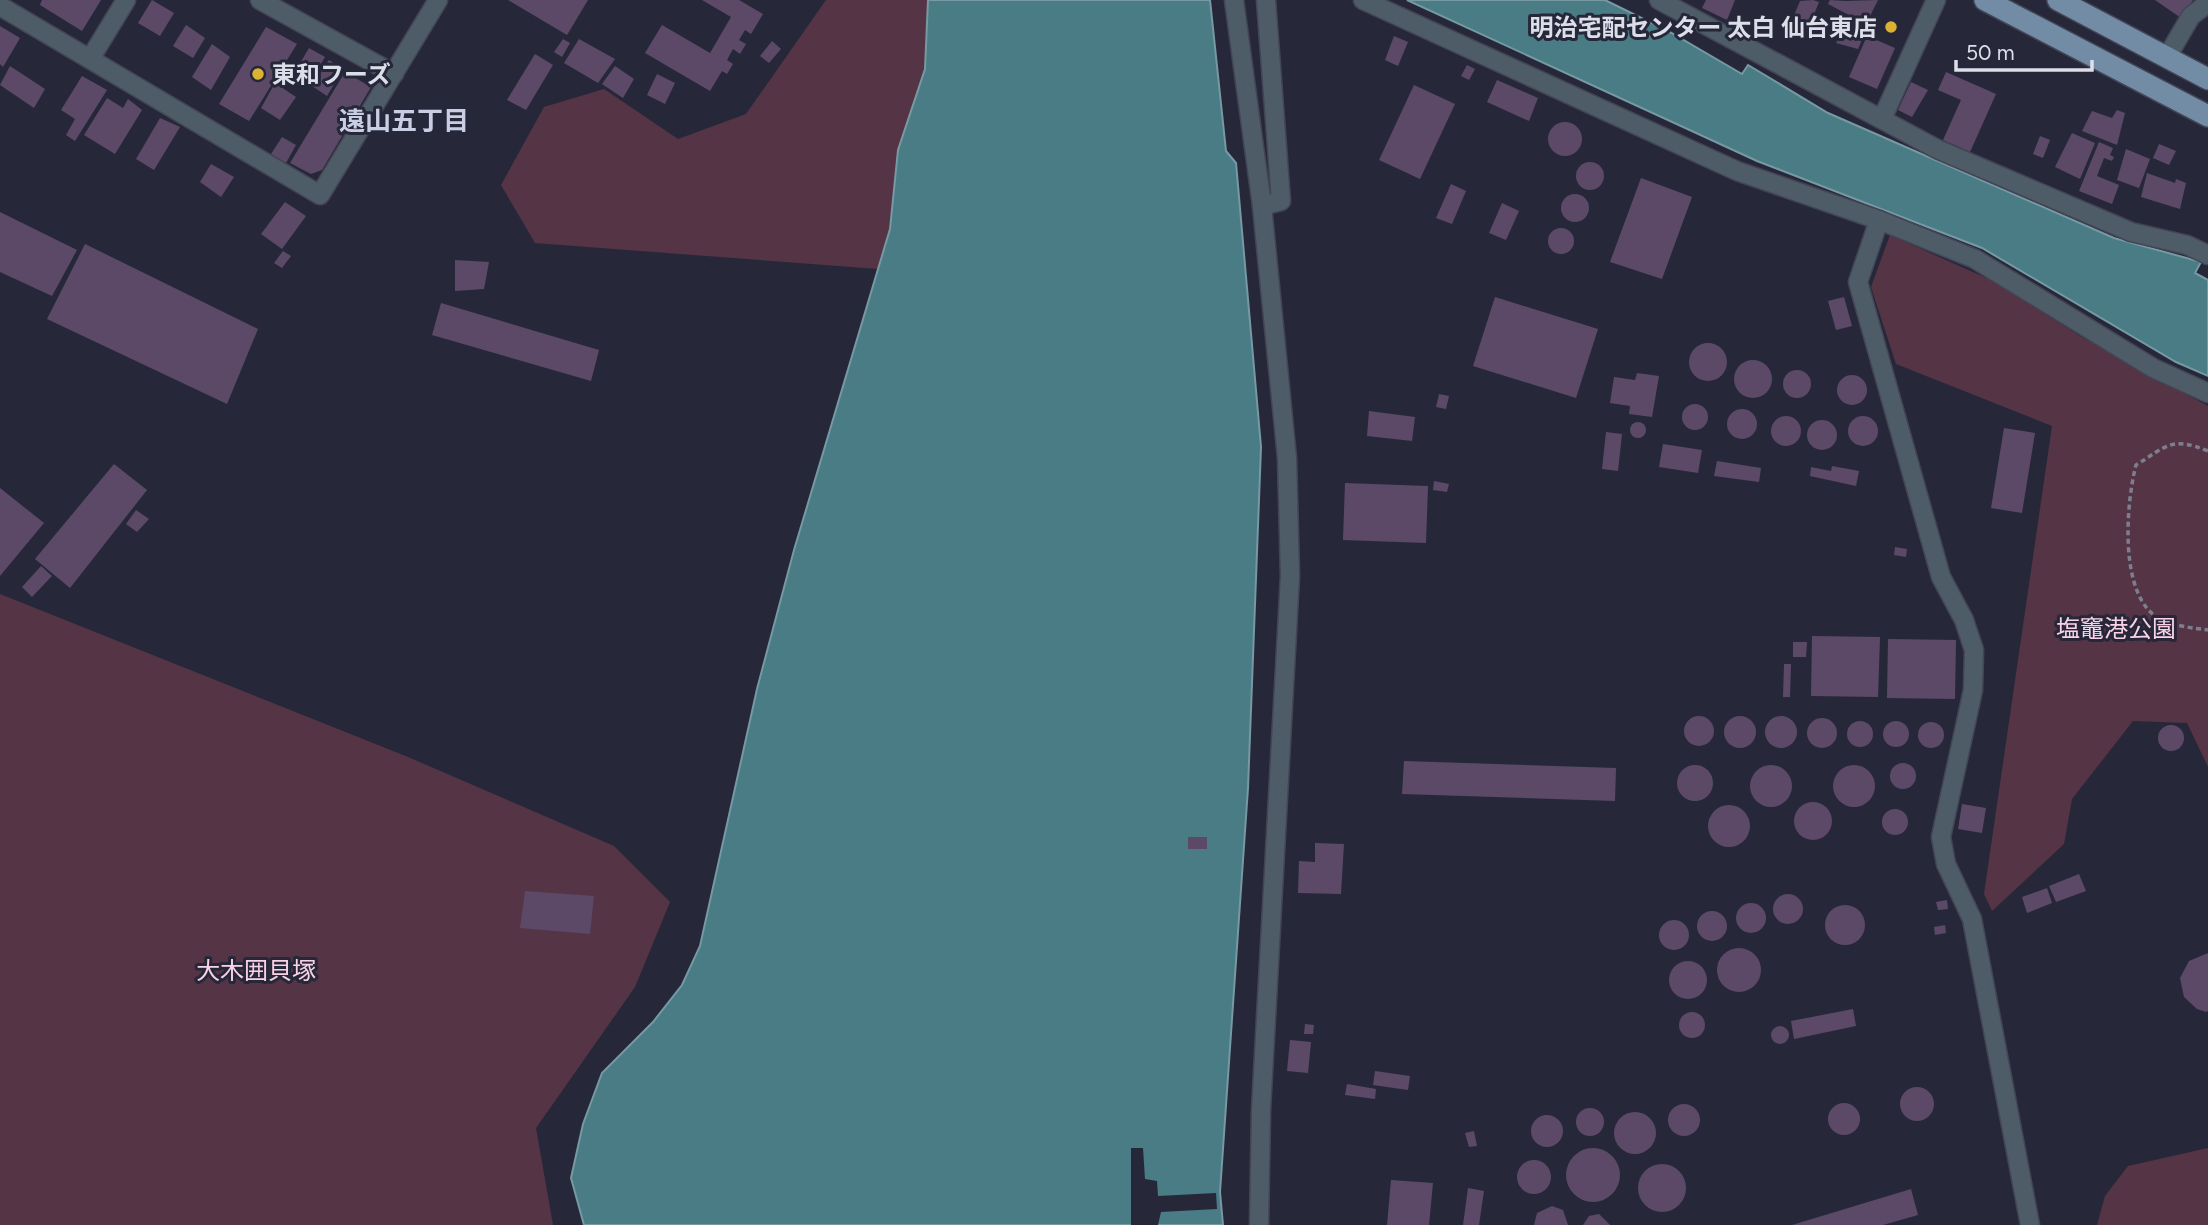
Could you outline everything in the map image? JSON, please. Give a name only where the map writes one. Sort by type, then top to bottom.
[{"type":"main road","points":[[1985,0],[2208,116]]},
{"type":"main road","points":[[2058,0],[2082,5],[2208,79]]},
{"type":"street","points":[[90,59],[126,0]]},
{"type":"street","points":[[260,0],[394,74]]},
{"type":"street","points":[[0,6],[320,195],[438,0]]},
{"type":"street","points":[[1234,0],[1262,206],[1287,458],[1290,576],[1261,1110],[1259,1225]]},
{"type":"street","points":[[1262,206],[1281,201],[1266,0]]},
{"type":"street","points":[[1363,0],[1737,171],[1879,220],[1975,259],[2153,368],[2208,393]]},
{"type":"street","points":[[1659,0],[1937,149],[2131,232],[2187,245],[2208,256]]},
{"type":"street","points":[[1882,120],[1936,0]]},
{"type":"street","points":[[2167,57],[2192,16],[2208,3]]},
{"type":"street","points":[[1879,220],[1858,282],[1941,577],[1965,620],[1973,650],[1973,690],[1941,837],[1946,864],[1972,919],[2030,1225]]},
{"type":"path","points":[[2208,452],[2184,442],[2160,447],[2136,465],[2127,514],[2129,565],[2144,601],[2159,618],[2208,630]]},
{"type":"green space","points":[[826,0],[928,0],[925,69],[898,150],[890,229],[878,269],[535,243],[501,185],[544,107],[604,89],[678,139],[746,114]]},
{"type":"green space","name":"塩竈港公園","points":[[1890,235],[1993,281],[2080,336],[2208,406],[2208,767],[2187,723],[2133,721],[2072,799],[2064,844],[1992,911],[1984,894],[2052,426],[1896,364],[1871,287]]},
{"type":"green space","name":"大木囲貝塚","points":[[0,594],[408,757],[614,846],[670,902],[635,987],[536,1128],[553,1225],[0,1225]]},
{"type":"green space","points":[[2208,1148],[2208,1225],[2097,1225],[2105,1196],[2128,1166]]},
{"type":"shaded area","points":[[928,0],[1210,0],[1226,151],[1236,163],[1261,447],[1248,788],[1220,1192],[1223,1225],[584,1225],[571,1178],[583,1124],[602,1073],[653,1022],[682,985],[700,946],[757,689],[794,550],[890,229],[898,150],[925,69]]},
{"type":"shaded area","points":[[1407,0],[1605,0],[1668,31],[1742,74],[1748,65],[1828,113],[2114,238],[2201,262],[2195,273],[2208,280],[2208,376],[2176,362],[1982,248],[1757,161]]},
{"type":"pier","points":[[1131,1148],[1143,1148],[1145,1179],[1157,1181],[1158,1196],[1216,1193],[1217,1209],[1161,1212],[1158,1225],[1131,1225]]},
{"type":"building","points":[[42,0],[101,0],[82,31],[40,5]]},
{"type":"building","points":[[152,0],[174,13],[160,36],[138,23]]},
{"type":"building","points":[[508,0],[588,0],[567,35]]},
{"type":"building","points":[[702,0],[739,0],[763,14],[751,34],[745,30],[739,40],[746,44],[740,54],[733,49],[727,60],[733,64],[727,74],[722,71],[710,91],[645,53],[662,25],[710,53],[731,17]]},
{"type":"building","points":[[1706,0],[1735,0],[1727,20],[1702,8]]},
{"type":"building","points":[[1830,0],[1878,0],[1866,24],[1828,4]]},
{"type":"building","points":[[2155,0],[2193,0],[2181,18]]},
{"type":"building","points":[[1800,1],[1819,2],[1807,32],[1790,25]]},
{"type":"building","points":[[1847,19],[1867,28],[1858,49],[1836,43]]},
{"type":"building","points":[[186,25],[205,38],[193,58],[173,46]]},
{"type":"building","points":[[0,26],[20,38],[3,67],[0,64]]},
{"type":"building","name":"東和フーズ","points":[[266,27],[297,44],[249,121],[219,104]]},
{"type":"building","points":[[1394,36],[1408,42],[1398,66],[1385,60]]},
{"type":"building","points":[[1867,36],[1895,48],[1877,89],[1849,77]]},
{"type":"building","points":[[563,39],[570,43],[562,57],[554,52]]},
{"type":"building","points":[[579,39],[615,59],[598,83],[564,63]]},
{"type":"building","points":[[772,41],[781,49],[769,63],[760,56]]},
{"type":"building","points":[[212,44],[230,57],[211,90],[192,77]]},
{"type":"building","points":[[309,48],[325,57],[309,85],[293,75]]},
{"type":"building","points":[[535,54],[553,65],[526,110],[507,100]]},
{"type":"building","points":[[329,60],[343,69],[327,96],[312,86]]},
{"type":"building","points":[[1467,65],[1475,69],[1469,80],[1461,76]]},
{"type":"building","points":[[10,66],[45,89],[34,108],[0,85]]},
{"type":"building","points":[[615,66],[634,79],[623,98],[602,84]]},
{"type":"building","points":[[345,72],[371,87],[322,170],[311,174],[290,163]]},
{"type":"building","points":[[1946,72],[1996,94],[1970,152],[1943,140],[1961,100],[1938,90]]},
{"type":"building","points":[[657,74],[675,83],[665,104],[647,95]]},
{"type":"building","points":[[82,76],[107,90],[75,141],[66,135],[75,119],[61,110]]},
{"type":"building","points":[[1497,80],[1538,98],[1529,121],[1487,102]]},
{"type":"building","points":[[1911,82],[1928,90],[1912,117],[1898,110]]},
{"type":"building","points":[[275,83],[296,97],[280,120],[261,108]]},
{"type":"building","points":[[1414,85],[1455,104],[1420,179],[1379,160]]},
{"type":"building","points":[[107,98],[123,108],[128,99],[142,110],[115,154],[84,135]]},
{"type":"building","points":[[2117,110],[2125,113],[2117,145],[2082,131],[2092,111],[2112,118]]},
{"type":"building","points":[[160,118],[180,127],[154,170],[136,159]]},
{"type":"building","points":[[1565,122],[1577,127],[1582,139],[1577,151],[1565,156],[1553,151],[1548,139],[1553,127]]},
{"type":"building","points":[[2072,133],[2095,143],[2080,179],[2055,167]]},
{"type":"building","points":[[2040,136],[2050,140],[2043,158],[2033,154]]},
{"type":"building","points":[[282,137],[296,145],[286,163],[271,154]]},
{"type":"building","points":[[2099,142],[2113,148],[2110,155],[2114,157],[2112,161],[2104,158],[2097,176],[2119,185],[2112,204],[2079,191]]},
{"type":"building","points":[[2159,144],[2176,151],[2169,165],[2153,158]]},
{"type":"building","points":[[2126,149],[2150,159],[2139,188],[2117,180]]},
{"type":"building","points":[[1590,162],[1600,166],[1604,176],[1600,186],[1590,190],[1580,186],[1576,176],[1580,166]]},
{"type":"building","points":[[211,164],[234,177],[221,197],[200,182]]},
{"type":"building","points":[[2147,173],[2175,183],[2176,179],[2186,183],[2180,209],[2141,197]]},
{"type":"building","points":[[1641,178],[1692,197],[1662,279],[1610,262]]},
{"type":"building","points":[[1451,184],[1466,191],[1452,224],[1436,218]]},
{"type":"building","points":[[1575,194],[1585,198],[1589,208],[1585,218],[1575,222],[1565,218],[1561,208],[1565,198]]},
{"type":"building","points":[[285,202],[306,216],[282,249],[261,234]]},
{"type":"building","points":[[1502,203],[1519,211],[1506,240],[1489,233]]},
{"type":"building","points":[[0,212],[77,250],[52,296],[0,272]]},
{"type":"building","points":[[1561,228],[1571,231],[1574,241],[1571,251],[1561,254],[1551,251],[1548,241],[1551,231]]},
{"type":"building","points":[[85,244],[258,329],[227,404],[47,319]]},
{"type":"building","points":[[283,251],[291,256],[282,268],[274,263]]},
{"type":"building","points":[[455,260],[489,262],[484,289],[455,291]]},
{"type":"building","points":[[1495,297],[1598,329],[1576,398],[1473,366]]},
{"type":"building","points":[[1844,297],[1852,326],[1836,330],[1828,301]]},
{"type":"building","points":[[441,303],[599,350],[591,381],[432,335]]},
{"type":"building","points":[[1708,343],[1722,348],[1727,362],[1722,376],[1708,381],[1694,376],[1689,362],[1694,348]]},
{"type":"building","points":[[1753,360],[1766,366],[1772,379],[1766,392],[1753,398],[1740,392],[1734,379],[1740,366]]},
{"type":"building","points":[[1797,370],[1807,374],[1811,384],[1807,394],[1797,398],[1787,394],[1783,384],[1787,374]]},
{"type":"building","points":[[1637,373],[1659,376],[1652,417],[1629,414],[1630,406],[1610,403],[1614,377],[1635,380]]},
{"type":"building","points":[[1852,375],[1858,376],[1866,384],[1866,396],[1858,404],[1852,405],[1846,404],[1838,396],[1837,390],[1838,384],[1846,376]]},
{"type":"building","points":[[1439,394],[1449,396],[1446,409],[1436,407]]},
{"type":"building","points":[[1695,404],[1704,408],[1708,417],[1704,426],[1695,430],[1686,426],[1682,417],[1686,408]]},
{"type":"building","points":[[1742,409],[1752,414],[1757,424],[1752,434],[1742,439],[1732,434],[1727,424],[1732,414]]},
{"type":"building","points":[[1369,411],[1415,417],[1412,441],[1367,436]]},
{"type":"building","points":[[1786,416],[1797,420],[1801,431],[1797,442],[1786,446],[1775,442],[1771,431],[1775,420]]},
{"type":"building","points":[[1863,416],[1869,417],[1877,425],[1877,437],[1869,445],[1863,446],[1857,445],[1849,437],[1848,431],[1849,425],[1857,417]]},
{"type":"building","points":[[1822,420],[1833,424],[1837,435],[1833,446],[1822,450],[1811,446],[1807,435],[1811,424]]},
{"type":"building","points":[[1635,422],[1641,422],[1646,430],[1644,436],[1635,438],[1630,433],[1630,427]]},
{"type":"building","points":[[2004,428],[2035,433],[2022,513],[1991,508]]},
{"type":"building","points":[[1606,432],[1622,434],[1618,471],[1602,469]]},
{"type":"building","points":[[1663,444],[1702,450],[1698,473],[1659,467]]},
{"type":"building","points":[[1717,461],[1761,468],[1759,482],[1714,476]]},
{"type":"building","points":[[114,464],[147,490],[70,588],[35,559]]},
{"type":"building","points":[[1832,466],[1859,471],[1856,486],[1810,476],[1811,467],[1831,471]]},
{"type":"building","points":[[1434,481],[1449,484],[1447,492],[1433,490]]},
{"type":"building","points":[[1345,483],[1428,486],[1426,543],[1343,540]]},
{"type":"building","points":[[0,488],[44,523],[0,576]]},
{"type":"building","points":[[136,510],[149,519],[137,532],[126,524]]},
{"type":"building","points":[[1895,547],[1907,549],[1906,557],[1894,555]]},
{"type":"building","points":[[41,566],[52,576],[32,597],[22,587]]},
{"type":"building","points":[[1812,636],[1880,637],[1878,697],[1811,696]]},
{"type":"building","points":[[1888,639],[1956,640],[1955,699],[1887,698]]},
{"type":"building","points":[[1793,642],[1807,642],[1806,657],[1793,657]]},
{"type":"building","points":[[1784,664],[1791,664],[1790,697],[1783,697]]},
{"type":"building","points":[[1699,716],[1710,720],[1714,731],[1710,742],[1699,746],[1688,742],[1684,731],[1688,720]]},
{"type":"building","points":[[1740,716],[1751,721],[1756,732],[1751,743],[1740,748],[1729,743],[1724,732],[1729,721]]},
{"type":"building","points":[[1781,716],[1792,721],[1797,732],[1792,743],[1781,748],[1770,743],[1765,732],[1770,721]]},
{"type":"building","points":[[1822,718],[1833,722],[1837,733],[1833,744],[1822,748],[1811,744],[1807,733],[1811,722]]},
{"type":"building","points":[[1860,721],[1869,725],[1873,734],[1869,743],[1860,747],[1851,743],[1847,734],[1851,725]]},
{"type":"building","points":[[1896,721],[1906,724],[1909,734],[1906,744],[1896,747],[1886,744],[1883,734],[1886,724]]},
{"type":"building","points":[[1931,722],[1940,726],[1944,735],[1940,744],[1931,748],[1922,744],[1918,735],[1922,726]]},
{"type":"building","points":[[2171,725],[2181,728],[2184,738],[2181,748],[2171,751],[2161,748],[2158,738],[2161,728]]},
{"type":"building","points":[[1404,761],[1616,768],[1615,801],[1402,794]]},
{"type":"building","points":[[1903,763],[1912,767],[1916,776],[1912,785],[1903,789],[1894,785],[1890,776],[1894,767]]},
{"type":"building","points":[[1695,765],[1708,770],[1713,783],[1708,796],[1695,801],[1682,796],[1677,783],[1682,770]]},
{"type":"building","points":[[1771,765],[1786,771],[1792,786],[1786,801],[1771,807],[1756,801],[1750,786],[1756,771]]},
{"type":"building","points":[[1854,765],[1869,771],[1875,786],[1869,801],[1854,807],[1839,801],[1833,786],[1839,771]]},
{"type":"building","points":[[1813,802],[1826,808],[1832,821],[1826,834],[1813,840],[1800,834],[1794,821],[1800,808]]},
{"type":"building","points":[[1962,804],[1986,808],[1982,833],[1958,829]]},
{"type":"building","points":[[1729,805],[1744,811],[1750,826],[1744,841],[1729,847],[1714,841],[1708,826],[1714,811]]},
{"type":"building","points":[[1895,809],[1904,813],[1908,822],[1904,831],[1895,835],[1886,831],[1882,822],[1886,813]]},
{"type":"building","points":[[1188,837],[1207,837],[1207,849],[1188,849]]},
{"type":"building","points":[[1315,843],[1344,844],[1341,894],[1298,893],[1299,861],[1315,862]]},
{"type":"building","points":[[2079,874],[2086,891],[2056,902],[2049,886]]},
{"type":"building","points":[[2047,888],[2052,903],[2027,913],[2022,897]]},
{"type":"building","points":[[525,891],[594,896],[590,934],[520,928]]},
{"type":"building","points":[[1788,894],[1799,898],[1803,909],[1799,920],[1788,924],[1777,920],[1773,909],[1777,898]]},
{"type":"building","points":[[1947,900],[1948,909],[1938,910],[1936,902]]},
{"type":"building","points":[[1751,903],[1762,907],[1766,918],[1762,929],[1751,933],[1740,929],[1736,918],[1740,907]]},
{"type":"building","points":[[1845,905],[1853,906],[1859,911],[1864,917],[1864,933],[1859,939],[1853,944],[1845,945],[1837,944],[1831,939],[1826,933],[1825,925],[1826,917],[1831,911],[1837,906]]},
{"type":"building","points":[[1712,911],[1723,915],[1727,926],[1723,937],[1712,941],[1701,937],[1697,926],[1701,915]]},
{"type":"building","points":[[1674,920],[1685,924],[1689,935],[1685,946],[1674,950],[1663,946],[1659,935],[1663,924]]},
{"type":"building","points":[[1945,925],[1946,933],[1935,935],[1934,927]]},
{"type":"building","points":[[1739,948],[1754,955],[1761,970],[1754,985],[1739,992],[1724,985],[1717,970],[1724,955]]},
{"type":"building","points":[[2208,953],[2206,1012],[2197,1009],[2184,997],[2180,978],[2189,961]]},
{"type":"building","points":[[1688,961],[1701,967],[1707,980],[1701,993],[1688,999],[1675,993],[1669,980],[1675,967]]},
{"type":"building","points":[[1853,1009],[1856,1026],[1794,1039],[1791,1021]]},
{"type":"building","points":[[1692,1012],[1701,1016],[1705,1025],[1701,1034],[1692,1038],[1683,1034],[1679,1025],[1683,1016]]},
{"type":"building","points":[[1305,1024],[1314,1025],[1313,1034],[1304,1034]]},
{"type":"building","points":[[1780,1026],[1786,1029],[1789,1035],[1786,1041],[1780,1044],[1774,1041],[1771,1035],[1774,1029]]},
{"type":"building","points":[[1290,1040],[1311,1042],[1308,1073],[1287,1071]]},
{"type":"building","points":[[1375,1071],[1410,1076],[1408,1090],[1373,1085]]},
{"type":"building","points":[[1347,1084],[1376,1089],[1375,1099],[1345,1095]]},
{"type":"building","points":[[1917,1087],[1929,1092],[1934,1104],[1929,1116],[1917,1121],[1905,1116],[1900,1104],[1905,1092]]},
{"type":"building","points":[[1844,1103],[1855,1108],[1860,1119],[1855,1130],[1844,1135],[1833,1130],[1828,1119],[1833,1108]]},
{"type":"building","points":[[1684,1104],[1695,1109],[1700,1120],[1695,1131],[1684,1136],[1673,1131],[1668,1120],[1673,1109]]},
{"type":"building","points":[[1590,1108],[1600,1112],[1604,1122],[1600,1132],[1590,1136],[1580,1132],[1576,1122],[1580,1112]]},
{"type":"building","points":[[1635,1112],[1650,1118],[1656,1133],[1650,1148],[1635,1154],[1620,1148],[1614,1133],[1620,1118]]},
{"type":"building","points":[[1547,1115],[1558,1120],[1563,1131],[1558,1142],[1547,1147],[1536,1142],[1531,1131],[1536,1120]]},
{"type":"building","points":[[1474,1131],[1477,1146],[1469,1147],[1465,1133]]},
{"type":"building","points":[[1593,1148],[1612,1156],[1620,1175],[1612,1194],[1593,1202],[1574,1194],[1566,1175],[1574,1156]]},
{"type":"building","points":[[1534,1160],[1546,1165],[1551,1177],[1546,1189],[1534,1194],[1522,1189],[1517,1177],[1522,1165]]},
{"type":"building","points":[[1662,1164],[1679,1171],[1686,1188],[1679,1205],[1662,1212],[1645,1205],[1638,1188],[1645,1171]]},
{"type":"building","points":[[1391,1180],[1433,1183],[1429,1225],[1387,1225]]},
{"type":"building","points":[[1468,1188],[1484,1191],[1479,1225],[1463,1225]]},
{"type":"building","points":[[1911,1189],[1918,1215],[1883,1225],[1792,1225]]},
{"type":"building","points":[[1552,1206],[1563,1210],[1568,1225],[1534,1225],[1537,1213]]},
{"type":"building","points":[[1599,1214],[1610,1225],[1583,1225],[1589,1216]]},
{"type":"place","name":"明治宅配センター 太白 仙台東店","points":[[1891,27]]},
{"type":"place","name":"東和フーズ","points":[[258,74]]},
{"type":"district","name":"遠山五丁目","points":[[404,121]]}]
